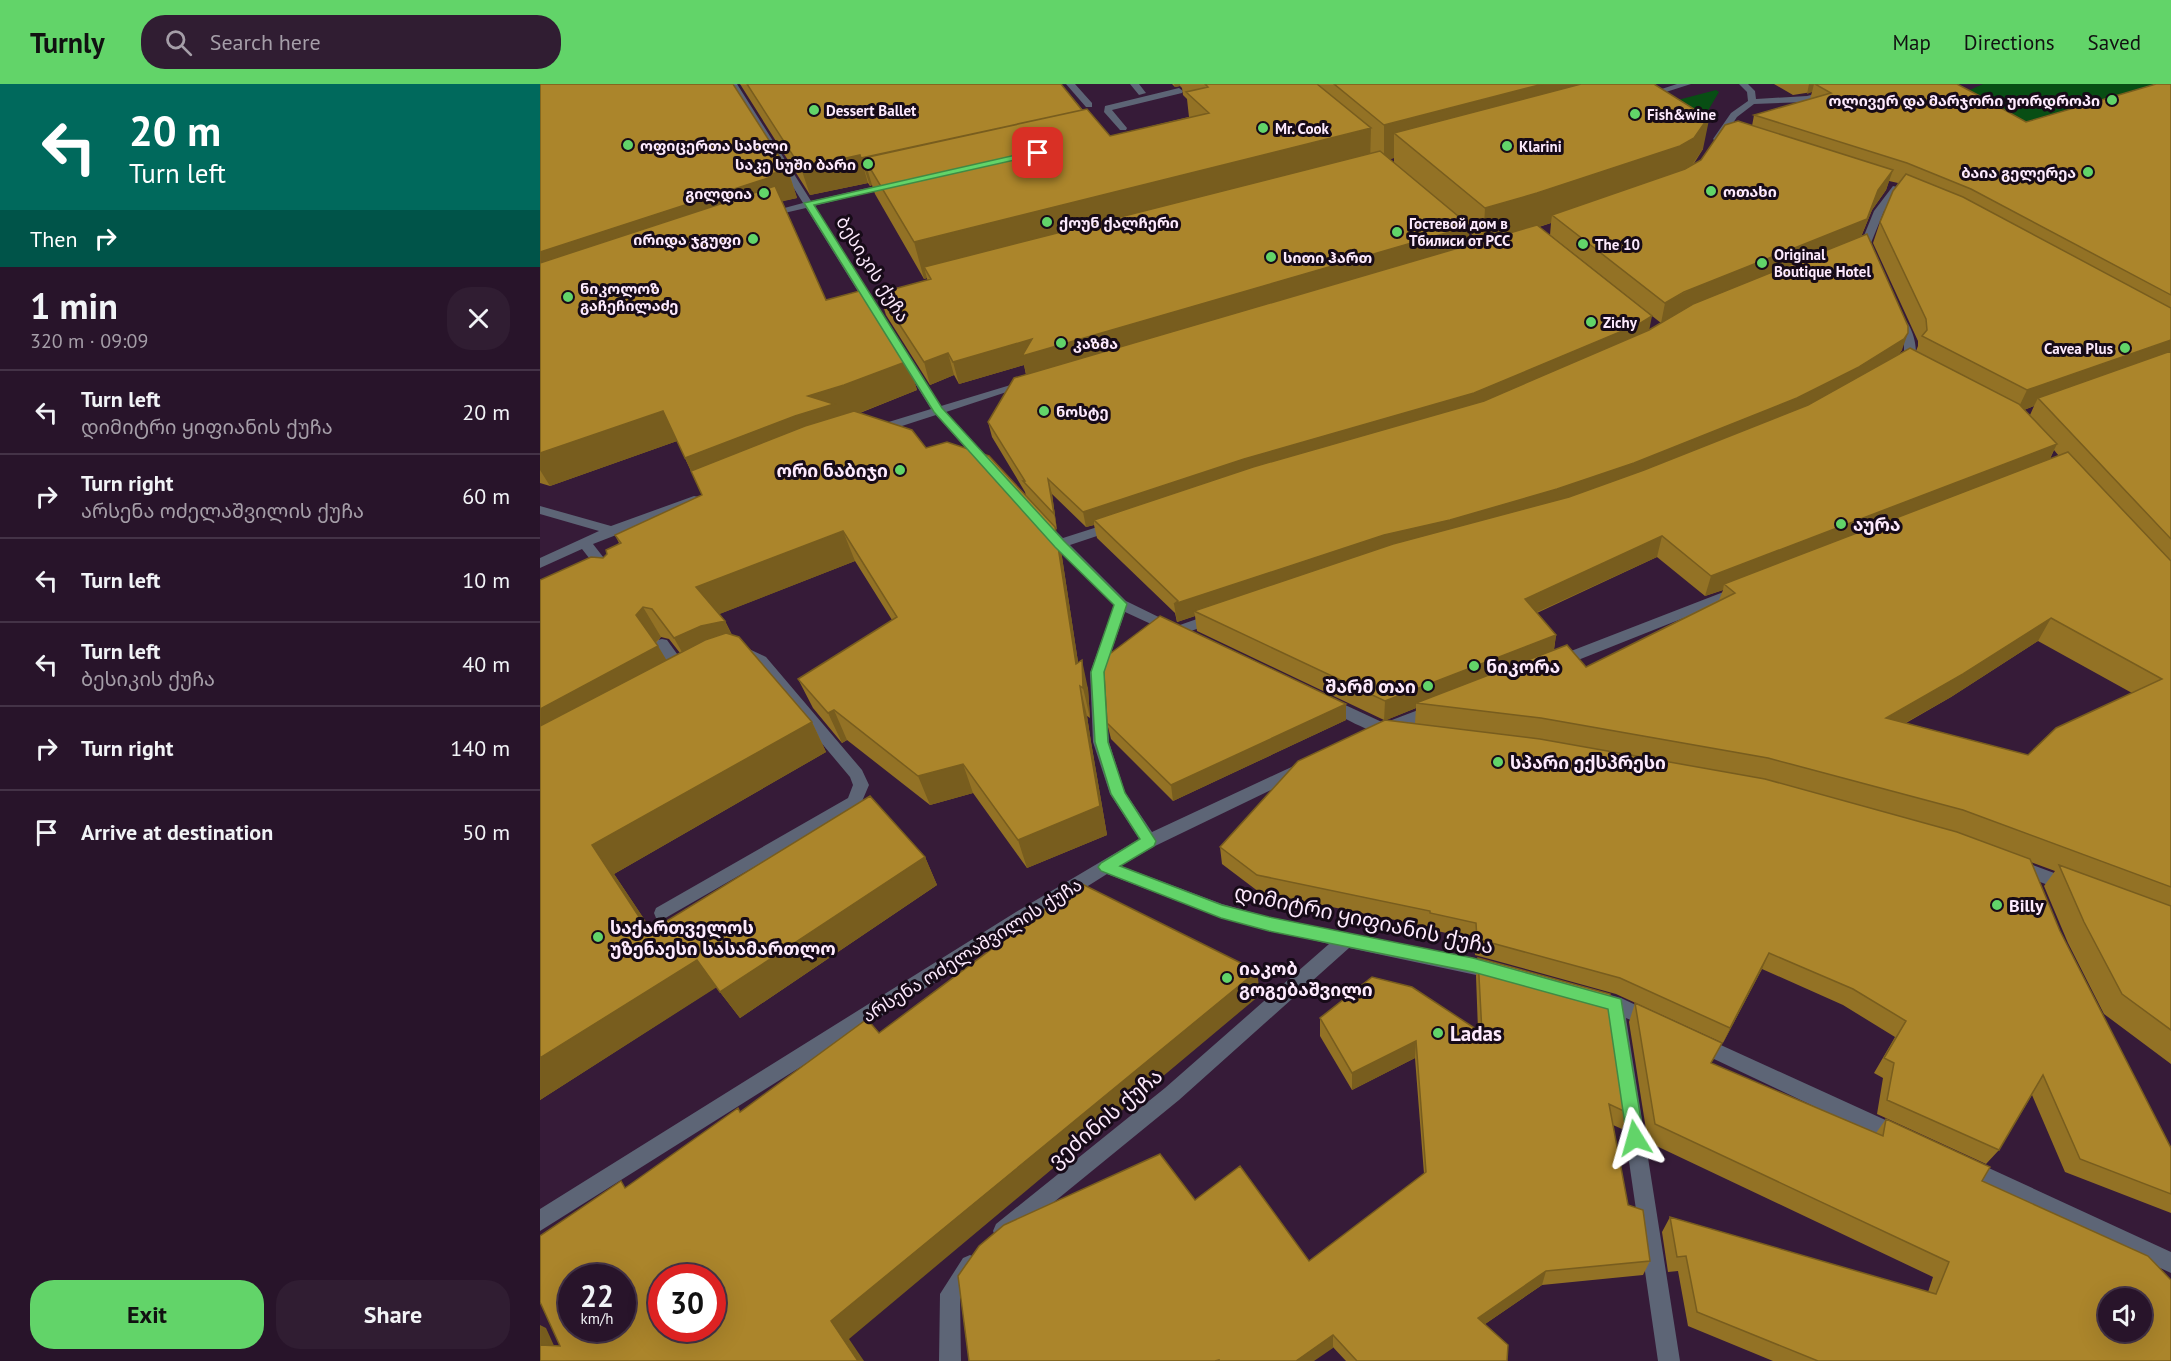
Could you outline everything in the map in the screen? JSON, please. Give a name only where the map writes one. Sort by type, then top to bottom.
[{"type":"street","name":"ბესიკის ქუჩა","points":[[734,84],[808,203],[875,298],[937,409],[999,478]]},
{"type":"street","points":[[1070,84],[1089,105]]},
{"type":"street","points":[[1134,84],[1142,93]]},
{"type":"street","points":[[1630,99],[1687,84]]},
{"type":"street","points":[[1743,84],[1751,92],[1752,102]]},
{"type":"street","points":[[1713,146],[1727,133],[1734,116],[1752,102],[1807,99],[1864,84]]},
{"type":"street","points":[[1123,128],[1108,112],[1108,108],[1179,91]]},
{"type":"street","points":[[755,218],[808,203],[907,182]]},
{"type":"street","points":[[1875,263],[1861,245],[1879,211],[1896,188]]},
{"type":"street","points":[[1885,371],[1908,363],[1910,352],[1910,342],[1893,302]]},
{"type":"street","points":[[864,434],[937,409],[1039,380]]},
{"type":"street","points":[[540,563],[612,530],[708,494]]},
{"type":"street","points":[[540,510],[612,530]]},
{"type":"street","points":[[1037,519],[1121,604],[1198,641]]},
{"type":"street","points":[[1060,544],[1127,521]]},
{"type":"street","points":[[585,543],[616,583]]},
{"type":"street","points":[[1547,666],[1754,585]]},
{"type":"street","points":[[1121,604],[1097,672],[1101,742],[1118,794],[1149,841]]},
{"type":"street","points":[[1177,631],[1222,616]]},
{"type":"street","points":[[662,644],[688,680]]},
{"type":"street","points":[[662,913],[854,802],[861,785],[857,774],[761,661],[749,654],[729,658]]},
{"type":"street","points":[[1311,695],[1383,729],[1419,734]]},
{"type":"street","points":[[1363,739],[1449,704]]},
{"type":"street","name":"არსენა ოძელაშვილის ქუჩა","points":[[540,1221],[1022,917],[1149,841],[1322,759]]},
{"type":"street","points":[[2004,861],[2082,890]]},
{"type":"street","name":"დიმიტრი ყიფიანის ქუჩა","points":[[1106,867],[1221,911],[1269,924],[1473,965],[1517,977]]},
{"type":"street","points":[[2026,869],[2035,891]]},
{"type":"street","name":"ვეძინის ქუჩა","points":[[950,1361],[950,1294],[983,1249],[1173,1094],[1347,939]]},
{"type":"street","points":[[1572,992],[1615,1004],[1669,1029]]},
{"type":"street","points":[[1615,1004],[1669,1361]]},
{"type":"street","points":[[1690,1039],[1915,1143]]},
{"type":"street","points":[[1947,1158],[2171,1263]]},
{"type":"green space","points":[[1983,84],[2171,84],[2047,160],[1945,101]]},
{"type":"green space","points":[[1716,90],[1719,92],[1706,118],[1651,107]]},
{"type":"building","points":[[540,84],[733,84],[788,170],[770,174],[771,177],[540,252]]},
{"type":"building","points":[[747,84],[1061,84],[1082,110],[861,158],[860,155],[801,168]]},
{"type":"building","points":[[1205,84],[1317,84],[1371,128],[914,242],[864,158],[1087,109],[1110,136],[1209,113],[1186,92],[1208,87]]},
{"type":"building","points":[[1334,84],[1543,84],[1384,125]]},
{"type":"building","points":[[1581,84],[1654,84],[1705,116],[1710,115],[1694,138],[1680,146],[1485,208],[1394,133]]},
{"type":"building","points":[[1815,84],[1957,84],[2026,122],[2156,84],[2171,84],[2171,295],[1971,189],[1907,163],[1754,115],[1831,93]]},
{"type":"building","points":[[1738,121],[1893,170],[1878,190],[1867,219],[1684,292],[1665,303],[1552,215],[1685,169],[1701,160],[1725,125]]},
{"type":"building","points":[[1380,151],[1470,226],[1022,356],[1032,339],[953,362],[948,353],[924,362],[879,293],[931,279],[924,267]]},
{"type":"building","points":[[1906,174],[1963,197],[2171,308],[2171,340],[2027,390],[1922,336],[1927,330],[1926,319],[1880,222],[1893,191]]},
{"type":"building","points":[[775,186],[826,300],[863,290],[908,361],[808,396],[834,404],[795,416],[685,458],[663,411],[540,453],[540,263]]},
{"type":"building","points":[[1537,225],[1652,316],[1639,324],[1474,393],[1244,459],[1083,512],[1048,479],[1054,514],[1023,481],[1025,481],[988,422],[1014,378]]},
{"type":"building","points":[[1867,234],[1908,326],[1908,333],[1904,339],[1859,367],[1797,398],[1634,463],[1557,489],[1450,520],[1384,535],[1174,604],[1178,601],[1094,520],[1253,467],[1484,401],[1649,330],[1693,304]]},
{"type":"building","points":[[1910,348],[2019,404],[2057,444],[1711,576],[1662,536],[1525,599],[1556,635],[1385,701],[1194,611],[1393,544],[1569,497],[1644,470],[1808,405]]},
{"type":"building","points":[[2171,351],[2171,539],[2038,398]]},
{"type":"building","points":[[854,411],[912,430],[926,448],[947,442],[989,456],[1055,527],[1076,664],[1082,660],[1083,688],[1080,686],[1100,806],[1018,840],[963,764],[918,776],[834,710],[828,713],[798,679],[897,617],[843,531],[696,587],[725,621],[701,626],[674,638],[652,609],[643,607],[636,615],[658,646],[540,709],[540,580],[591,557],[603,558],[607,554],[606,550],[621,543],[615,535],[702,495],[691,471],[805,426]]},
{"type":"building","points":[[2068,452],[2171,561],[2171,887],[1963,810],[1768,758],[1541,718],[1416,703],[1567,645],[1586,667],[1735,593],[1724,584]],"holes":[[[2051,618],[2162,679],[2056,728],[2028,755],[1886,718],[1963,674]]]},
{"type":"building","points":[[1160,616],[1346,704],[1171,785],[1107,723],[1103,659]]},
{"type":"building","points":[[726,633],[739,637],[812,722],[592,845],[649,932],[870,796],[925,857],[720,992],[697,960],[540,1058],[540,726],[705,640]]},
{"type":"building","points":[[1385,720],[1540,739],[1765,779],[1957,832],[2030,859],[2060,931],[2171,1148],[2171,1194],[2080,1159],[2043,1075],[1999,1150],[1887,1100],[1894,1063],[1884,1058],[1906,1021],[1853,989],[1769,953],[1730,1028],[1620,978],[1477,939],[1476,923],[1430,913],[1430,911],[1257,875],[1220,847],[1298,761]]},
{"type":"building","points":[[2059,865],[2171,906],[2171,1030],[2122,994],[2084,922]]},
{"type":"building","points":[[1080,883],[1257,971],[831,1321],[858,1361],[540,1361],[540,1345],[560,1346],[558,1342],[636,1342],[636,1264],[558,1264],[558,1342],[540,1302],[540,1236],[621,1181],[625,1188],[738,1108],[740,1112],[867,1019],[879,1033]]},
{"type":"building","points":[[1478,958],[1610,994],[1628,1113],[1609,1104],[1628,1205],[1643,1210],[1650,1261],[1546,1271],[1478,1318],[1508,1345],[1507,1361],[1357,1361],[1333,1335],[1296,1361],[969,1361],[958,1276],[979,1246],[1004,1225],[1160,1154],[1195,1200],[1240,1166],[1309,1261],[1426,1172],[1416,1041],[1352,1073],[1320,1018],[1372,977],[1412,987],[1482,1033]]},
{"type":"building","points":[[1635,1003],[1722,1043],[1711,1063],[1883,1136],[1886,1119],[1990,1167],[1982,1181],[2148,1256],[2171,1280],[2171,1361],[1818,1361],[1697,1312],[1686,1256],[1677,1257],[1670,1217],[1936,1294],[1949,1262],[1655,1124]]},
{"type":"place","name":"ოლივერ და მარჯორი უორდროპი","points":[[2112,100]]},
{"type":"place","name":"Dessert Ballet","points":[[814,110]]},
{"type":"place","name":"Fish&wine","points":[[1635,114]]},
{"type":"place","name":"Mr. Cook","points":[[1263,128]]},
{"type":"place","name":"ოფიცერთა სახლი","points":[[628,145]]},
{"type":"place","name":"Klarini","points":[[1507,146]]},
{"type":"place","name":"საკე სუში ბარი","points":[[868,164]]},
{"type":"place","name":"ბაია გელერეა","points":[[2088,172]]},
{"type":"place","name":"ოთახი","points":[[1711,191]]},
{"type":"place","name":"გილდია","points":[[764,193]]},
{"type":"place","name":"ქოუნ ქალჩერი","points":[[1047,222]]},
{"type":"place","name":"Гостевой дом в Тбилиси от РСС","points":[[1397,232]]},
{"type":"place","name":"ირიდა ჯგუფი","points":[[753,239]]},
{"type":"place","name":"The 10","points":[[1583,244]]},
{"type":"place","name":"სითი ჰართ","points":[[1271,257]]},
{"type":"place","name":"Original Boutique Hotel","points":[[1762,263]]},
{"type":"place","name":"ნიკოლოზ გაჩეჩილაძე","points":[[568,297]]},
{"type":"place","name":"Zichy","points":[[1591,322]]},
{"type":"place","name":"კაზმა","points":[[1061,343]]},
{"type":"place","name":"Cavea Plus","points":[[2125,348]]},
{"type":"place","name":"ნოსტე","points":[[1044,411]]},
{"type":"place","name":"ორი ნაბიჯი","points":[[900,470]]},
{"type":"place","name":"აურა","points":[[1841,524]]},
{"type":"place","name":"ნიკორა","points":[[1474,666]]},
{"type":"place","name":"შარმ თაი","points":[[1428,686]]},
{"type":"place","name":"სპარი ექსპრესი","points":[[1498,762]]},
{"type":"place","name":"Billy","points":[[1997,905]]},
{"type":"place","name":"საქართველოს უზენაესი სასამართლო","points":[[598,937]]},
{"type":"place","name":"იაკობ გოგებაშვილი","points":[[1227,978]]},
{"type":"place","name":"Ladas","points":[[1438,1033]]},
{"type":"route","points":[[1038,153],[808,203],[937,409],[1060,544],[1121,604],[1097,672],[1101,742],[1118,794],[1149,841],[1106,867],[1221,911],[1269,924],[1473,965],[1615,1004],[1635,1138]]}]
